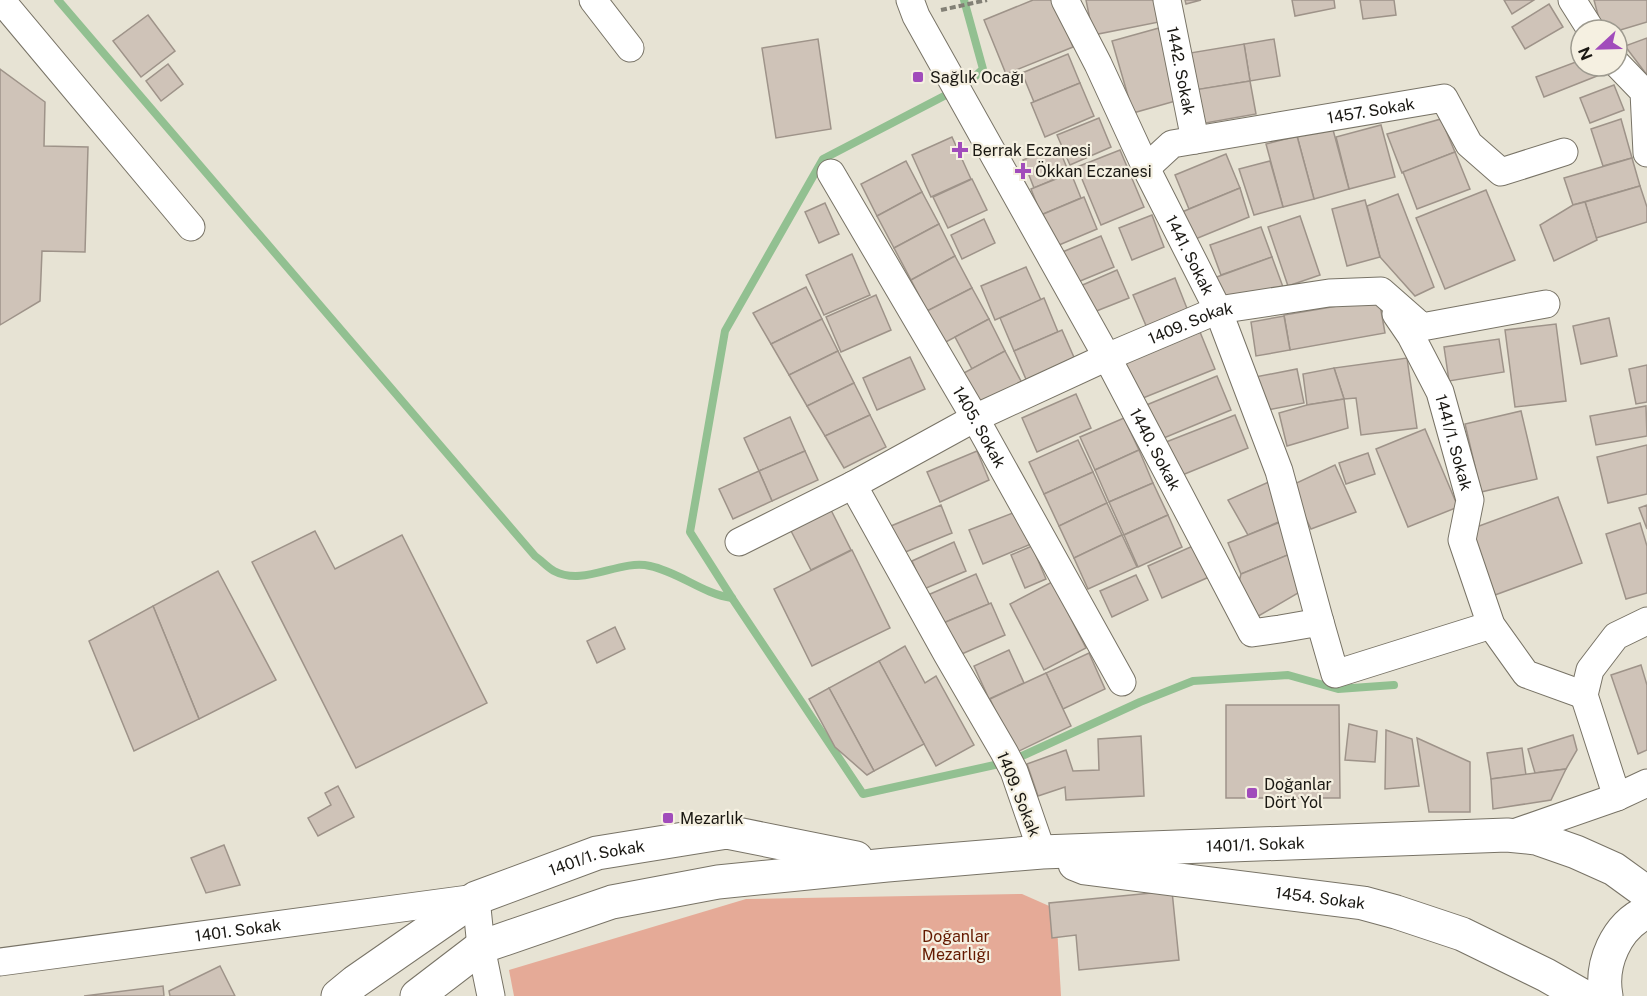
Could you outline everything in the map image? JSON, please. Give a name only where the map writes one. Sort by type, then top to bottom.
[{"type":"main road","name":"1401/1. Sokak","points":[[338,996],[476,898],[597,853],[727,832],[887,865]]},
{"type":"main road","name":"1401/1. Sokak","points":[[417,996],[482,947],[612,902],[718,882],[1042,852],[1507,836]]},
{"type":"main road","points":[[1507,836],[1536,838],[1576,852],[1614,869],[1647,893]]},
{"type":"main road","name":"1454. Sokak","points":[[1042,852],[1085,868],[1363,903],[1462,934],[1546,975],[1583,996]]},
{"type":"main road","points":[[1606,996],[1604,985],[1608,958],[1620,934],[1639,916],[1647,912]]},
{"type":"street","points":[[1,0],[191,227]]},
{"type":"street","points":[[593,0],[630,48]]},
{"type":"street","name":"1441. Sokak","points":[[1065,0],[1218,310],[1280,471],[1320,622]]},
{"type":"street","name":"1442. Sokak","points":[[1167,0],[1195,140]]},
{"type":"street","points":[[1572,0],[1583,18]]},
{"type":"street","name":"1440. Sokak","points":[[913,8],[1107,357],[1252,633],[1320,622]]},
{"type":"street","points":[[1629,76],[1645,91],[1647,153]]},
{"type":"street","name":"1457. Sokak","points":[[1146,168],[1172,144],[1444,98],[1469,144],[1501,172],[1564,152]]},
{"type":"street","name":"1405. Sokak","points":[[831,173],[975,418],[1122,682]]},
{"type":"street","points":[[1381,291],[1422,327],[1546,304]]},
{"type":"street","name":"1409. Sokak","points":[[739,542],[854,485],[975,418],[1107,357],[1218,310],[1329,293],[1381,291]]},
{"type":"street","name":"1441/1. Sokak","points":[[1381,291],[1411,336],[1440,392],[1470,500],[1462,540],[1491,625],[1526,674],[1584,695]]},
{"type":"street","name":"1409. Sokak","points":[[854,485],[1014,771],[1042,852]]},
{"type":"street","points":[[1617,797],[1584,695],[1590,670],[1616,636],[1647,621]]},
{"type":"street","points":[[1320,622],[1335,674],[1491,625]]},
{"type":"street","name":"1401/1. Sokak","points":[[1507,836],[1617,797],[1647,783]]},
{"type":"street","points":[[476,898],[491,996]]},
{"type":"street","name":"1401. Sokak","points":[[0,962],[476,898]]},
{"type":"path","points":[[946,9],[987,0]]},
{"type":"green space","name":"Doğanlar Mezarlığı","points":[[1022,894],[1056,909],[1061,996],[514,996],[509,970],[746,899]]},
{"type":"building","points":[[1033,0],[1054,0],[1073,47],[1006,74],[984,20]]},
{"type":"building","points":[[1086,0],[1154,0],[1159,22],[1093,35]]},
{"type":"building","points":[[1185,0],[1201,0],[1186,4]]},
{"type":"building","points":[[1292,0],[1334,0],[1335,8],[1295,16]]},
{"type":"building","points":[[1360,0],[1394,0],[1396,15],[1363,19]]},
{"type":"building","points":[[1504,0],[1534,0],[1512,14]]},
{"type":"building","points":[[1594,0],[1647,0],[1647,22],[1629,27],[1629,18],[1599,18]]},
{"type":"building","points":[[1549,4],[1563,27],[1525,49],[1512,27]]},
{"type":"building","points":[[148,15],[175,51],[141,77],[113,41]]},
{"type":"building","points":[[1159,28],[1179,100],[1133,113],[1112,41]]},
{"type":"building","points":[[1647,38],[1647,75],[1629,51],[1629,45]]},
{"type":"building","points":[[818,39],[831,129],[776,138],[762,48]]},
{"type":"building","points":[[1274,39],[1280,76],[1250,81],[1244,44]]},
{"type":"building","points":[[1244,44],[1250,81],[1196,90],[1190,53]]},
{"type":"building","points":[[1068,54],[1080,83],[1034,102],[1022,73]]},
{"type":"building","points":[[168,64],[183,84],[161,101],[146,81]]},
{"type":"building","points":[[1569,65],[1569,78],[1592,78],[1544,97],[1536,77]]},
{"type":"building","points":[[0,69],[45,102],[44,146],[88,147],[85,252],[42,251],[40,301],[0,325]]},
{"type":"building","points":[[1250,81],[1256,114],[1200,124],[1194,90]]},
{"type":"building","points":[[1080,83],[1094,116],[1045,137],[1031,103]]},
{"type":"building","points":[[1614,85],[1624,110],[1590,123],[1580,98]]},
{"type":"building","points":[[1099,118],[1111,147],[1070,165],[1057,135]]},
{"type":"building","points":[[1441,119],[1455,152],[1402,173],[1387,134]]},
{"type":"building","points":[[1621,119],[1632,158],[1603,166],[1591,129]]},
{"type":"building","points":[[1381,125],[1395,177],[1349,189],[1336,137]]},
{"type":"building","points":[[1332,126],[1349,189],[1314,199],[1297,136]]},
{"type":"building","points":[[1297,136],[1314,199],[1283,207],[1266,144]]},
{"type":"building","points":[[952,137],[971,179],[931,197],[912,155]]},
{"type":"building","points":[[1058,146],[1069,173],[1034,188],[1023,160]]},
{"type":"building","points":[[1120,150],[1144,207],[1101,225],[1077,167]]},
{"type":"building","points":[[1455,152],[1470,189],[1417,209],[1403,172]]},
{"type":"building","points":[[1226,154],[1240,188],[1189,209],[1175,175]]},
{"type":"building","points":[[1632,158],[1640,186],[1573,205],[1564,178]]},
{"type":"building","points":[[906,161],[922,192],[877,216],[861,184]]},
{"type":"building","points":[[1270,161],[1283,207],[1254,215],[1239,169]]},
{"type":"building","points":[[1071,173],[1081,198],[1041,215],[1031,189]]},
{"type":"building","points":[[972,179],[987,210],[948,228],[933,197]]},
{"type":"building","points":[[1640,186],[1647,207],[1647,222],[1596,238],[1585,202]]},
{"type":"building","points":[[1240,188],[1249,217],[1193,240],[1182,212]]},
{"type":"building","points":[[1486,190],[1515,260],[1445,289],[1416,218]]},
{"type":"building","points":[[922,192],[939,224],[894,248],[877,216]]},
{"type":"building","points":[[1398,194],[1434,287],[1415,296],[1380,257],[1367,206]]},
{"type":"building","points":[[1084,197],[1097,229],[1052,248],[1041,215]]},
{"type":"building","points":[[1365,200],[1380,257],[1347,266],[1332,209]]},
{"type":"building","points":[[1585,202],[1597,240],[1554,261],[1540,225],[1573,205]]},
{"type":"building","points":[[825,203],[839,234],[819,243],[805,212]]},
{"type":"building","points":[[1152,215],[1164,247],[1132,260],[1119,228]]},
{"type":"building","points":[[1300,216],[1320,275],[1288,286],[1268,227]]},
{"type":"building","points":[[984,219],[995,243],[962,259],[951,235]]},
{"type":"building","points":[[939,224],[955,256],[911,280],[894,248]]},
{"type":"building","points":[[1261,227],[1272,257],[1221,275],[1210,245]]},
{"type":"building","points":[[1101,236],[1114,267],[1073,284],[1060,253]]},
{"type":"building","points":[[852,254],[870,295],[824,315],[806,275]]},
{"type":"building","points":[[955,256],[972,288],[927,311],[911,280]]},
{"type":"building","points":[[1272,257],[1283,287],[1224,307],[1214,278]]},
{"type":"building","points":[[1026,267],[1041,300],[995,320],[981,286]]},
{"type":"building","points":[[1117,270],[1129,298],[1089,314],[1078,287]]},
{"type":"building","points":[[1175,278],[1188,311],[1147,328],[1133,295]]},
{"type":"building","points":[[806,287],[822,319],[771,344],[753,313]]},
{"type":"building","points":[[972,288],[989,319],[944,343],[927,311]]},
{"type":"building","points":[[876,295],[891,330],[841,352],[826,317]]},
{"type":"building","points":[[1044,298],[1058,332],[1014,351],[1000,318]]},
{"type":"building","points":[[1379,299],[1385,333],[1290,350],[1284,315]]},
{"type":"building","points":[[1284,316],[1290,350],[1256,356],[1251,322]]},
{"type":"building","points":[[1609,318],[1617,356],[1581,364],[1573,326]]},
{"type":"building","points":[[822,319],[838,351],[789,375],[771,344]]},
{"type":"building","points":[[989,319],[1005,351],[972,369],[955,337]]},
{"type":"building","points":[[1556,324],[1566,401],[1515,407],[1505,330]]},
{"type":"building","points":[[1062,330],[1076,362],[1028,384],[1014,351]]},
{"type":"building","points":[[1200,332],[1215,369],[1138,400],[1123,363]]},
{"type":"building","points":[[1499,339],[1504,372],[1449,381],[1444,347]]},
{"type":"building","points":[[838,351],[854,383],[807,406],[789,375]]},
{"type":"building","points":[[1005,351],[1022,383],[977,407],[960,375]]},
{"type":"building","points":[[910,357],[925,389],[877,410],[863,378]]},
{"type":"building","points":[[1407,358],[1417,428],[1361,435],[1356,398],[1344,399],[1334,368]]},
{"type":"building","points":[[1647,365],[1647,402],[1636,404],[1629,369]]},
{"type":"building","points":[[1334,368],[1344,399],[1307,405],[1303,374]]},
{"type":"building","points":[[1297,369],[1304,403],[1262,411],[1255,377]]},
{"type":"building","points":[[1217,376],[1231,410],[1159,440],[1144,406]]},
{"type":"building","points":[[854,383],[870,415],[825,436],[807,406]]},
{"type":"building","points":[[1076,394],[1091,428],[1037,452],[1022,418]]},
{"type":"building","points":[[1344,399],[1348,428],[1287,446],[1279,413],[1307,405]]},
{"type":"building","points":[[1646,406],[1647,436],[1596,445],[1590,416]]},
{"type":"building","points":[[1521,411],[1537,479],[1481,492],[1465,424]]},
{"type":"building","points":[[870,415],[886,447],[844,468],[825,436]]},
{"type":"building","points":[[1235,415],[1248,448],[1175,478],[1161,444]]},
{"type":"building","points":[[790,417],[805,451],[759,471],[744,438]]},
{"type":"building","points":[[1124,418],[1139,450],[1095,470],[1080,437]]},
{"type":"building","points":[[1425,429],[1458,507],[1408,527],[1376,449]]},
{"type":"building","points":[[1078,440],[1093,472],[1044,494],[1029,462]]},
{"type":"building","points":[[1647,445],[1647,494],[1608,503],[1597,457]]},
{"type":"building","points":[[1139,450],[1153,483],[1109,502],[1095,470]]},
{"type":"building","points":[[805,451],[818,480],[772,501],[759,471]]},
{"type":"building","points":[[977,451],[989,480],[940,502],[927,472]]},
{"type":"building","points":[[1368,453],[1375,474],[1346,484],[1339,463]]},
{"type":"building","points":[[1335,465],[1356,512],[1311,529],[1290,486]]},
{"type":"building","points":[[759,471],[772,501],[733,519],[719,489]]},
{"type":"building","points":[[1093,472],[1107,503],[1059,526],[1044,494]]},
{"type":"building","points":[[1271,481],[1288,518],[1248,535],[1228,500]]},
{"type":"building","points":[[1153,483],[1168,515],[1124,535],[1109,502]]},
{"type":"building","points":[[1558,497],[1582,563],[1495,595],[1471,529]]},
{"type":"building","points":[[1107,503],[1122,535],[1074,558],[1059,526]]},
{"type":"building","points":[[941,505],[952,533],[903,553],[891,526]]},
{"type":"building","points":[[1647,505],[1647,529],[1639,508]]},
{"type":"building","points":[[831,510],[851,550],[811,570],[788,525]]},
{"type":"building","points":[[1018,511],[1031,544],[983,564],[969,530]]},
{"type":"building","points":[[1168,515],[1182,547],[1138,567],[1124,535]]},
{"type":"building","points":[[1283,521],[1295,552],[1241,574],[1228,543]]},
{"type":"building","points":[[1640,523],[1647,546],[1647,593],[1626,599],[1606,534]]},
{"type":"building","points":[[315,531],[335,569],[402,535],[487,703],[356,768],[252,562]]},
{"type":"building","points":[[1122,535],[1137,567],[1088,589],[1074,558]]},
{"type":"building","points":[[954,542],[966,571],[924,589],[912,561]]},
{"type":"building","points":[[1195,545],[1209,577],[1162,598],[1148,566]]},
{"type":"building","points":[[1032,546],[1046,579],[1025,588],[1011,555]]},
{"type":"building","points":[[852,550],[890,628],[812,666],[774,589]]},
{"type":"building","points":[[1295,552],[1305,589],[1255,618],[1238,586],[1241,574]]},
{"type":"building","points":[[218,571],[276,680],[199,719],[153,606]]},
{"type":"building","points":[[976,574],[989,604],[941,624],[928,595]]},
{"type":"building","points":[[1136,575],[1148,600],[1112,617],[1100,591]]},
{"type":"building","points":[[1052,582],[1086,648],[1044,670],[1010,604]]},
{"type":"building","points":[[991,603],[1005,635],[955,657],[941,624]]},
{"type":"building","points":[[153,606],[199,719],[134,751],[89,641]]},
{"type":"building","points":[[615,627],[625,649],[597,663],[587,641]]},
{"type":"building","points":[[905,646],[925,683],[936,676],[974,745],[936,766],[879,661]]},
{"type":"building","points":[[1009,650],[1024,683],[989,699],[974,666]]},
{"type":"building","points":[[1089,653],[1105,689],[1063,709],[1046,673]]},
{"type":"building","points":[[879,661],[924,744],[874,771],[829,688]]},
{"type":"building","points":[[1641,665],[1647,685],[1647,750],[1638,754],[1611,675]]},
{"type":"building","points":[[1046,673],[1071,726],[1015,753],[990,699]]},
{"type":"building","points":[[829,688],[874,771],[867,775],[835,747],[809,699]]},
{"type":"building","points":[[1226,705],[1339,705],[1340,798],[1226,798]]},
{"type":"building","points":[[1349,724],[1377,731],[1375,762],[1345,760]]},
{"type":"building","points":[[1386,730],[1412,739],[1419,786],[1385,789]]},
{"type":"building","points":[[1573,735],[1577,750],[1566,769],[1535,773],[1528,749]]},
{"type":"building","points":[[1141,736],[1144,796],[1066,800],[1065,787],[1038,796],[1027,764],[1066,750],[1073,771],[1099,770],[1098,739]]},
{"type":"building","points":[[1417,738],[1470,762],[1470,812],[1429,812]]},
{"type":"building","points":[[1522,748],[1526,775],[1491,779],[1487,753]]},
{"type":"building","points":[[1566,769],[1551,800],[1493,809],[1491,779]]},
{"type":"building","points":[[338,786],[354,817],[318,836],[308,818],[331,805],[325,793]]},
{"type":"building","points":[[224,845],[240,885],[206,893],[191,858]]},
{"type":"building","points":[[1172,891],[1179,960],[1079,970],[1076,935],[1052,938],[1049,903]]},
{"type":"building","points":[[220,966],[235,996],[170,996],[169,991]]},
{"type":"building","points":[[163,986],[164,996],[84,996]]},
{"type":"waterway","points":[[58,0],[535,556],[554,571],[565,575],[589,575],[626,566],[650,566],[721,596],[732,598]]},
{"type":"waterway","points":[[964,0],[983,69],[969,82]]},
{"type":"waterway","points":[[946,95],[823,159],[725,331],[690,532],[863,794],[999,764]]},
{"type":"waterway","points":[[1022,756],[1140,702],[1193,681],[1288,675],[1338,689],[1394,685]]},
{"type":"place","name":"Sağlık Ocağı","points":[[918,77]]},
{"type":"place","name":"Berrak Eczanesi","points":[[960,150]]},
{"type":"place","name":"Ökkan Eczanesi","points":[[1023,171]]},
{"type":"place","name":"Doğanlar Dört Yol","points":[[1252,793]]},
{"type":"place","name":"Mezarlık","points":[[668,818]]}]
